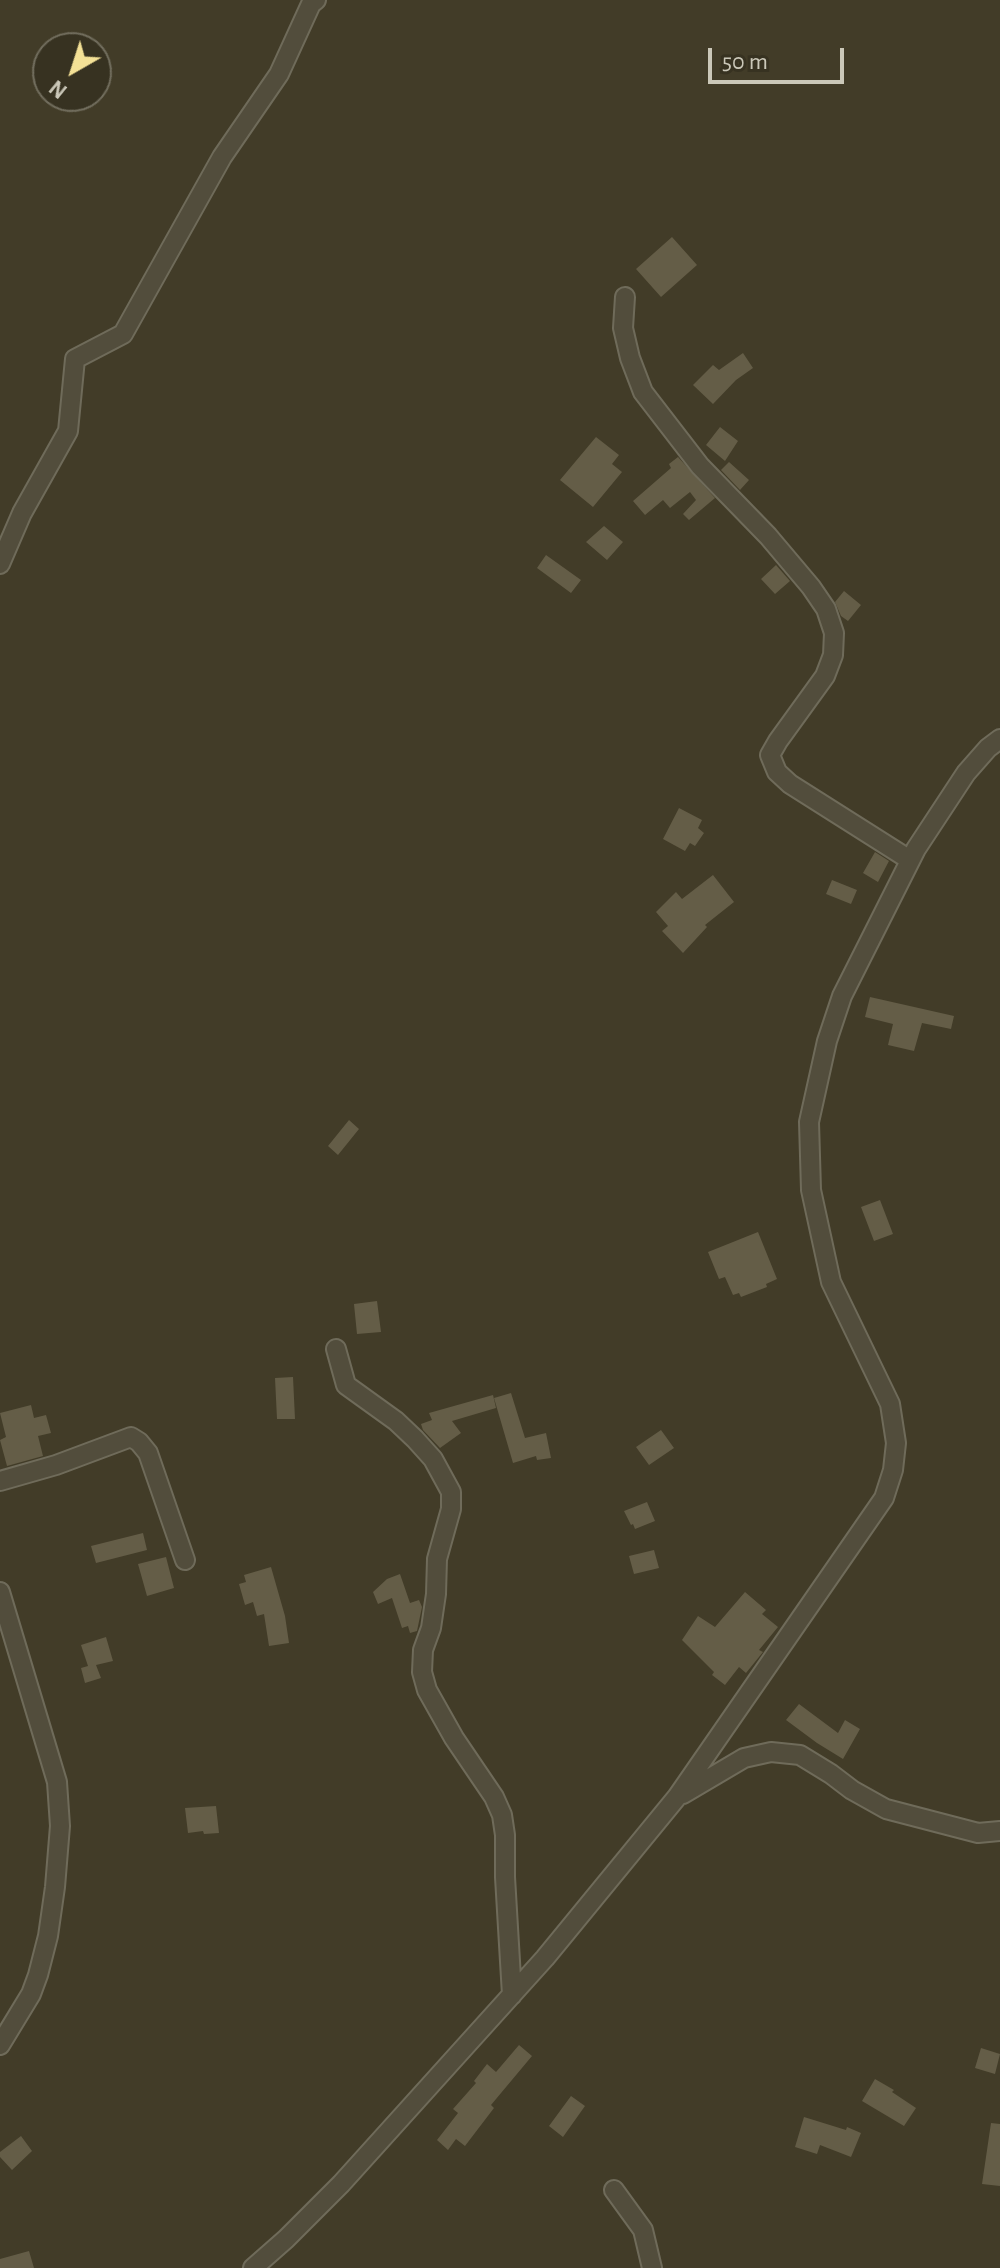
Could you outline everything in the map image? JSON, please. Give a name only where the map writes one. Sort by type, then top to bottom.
[{"type":"street","points":[[0,564],[22,513],[68,431],[75,359],[123,334],[222,157],[279,74],[311,4],[316,0]]},
{"type":"street","points":[[625,297],[623,328],[643,392],[700,466],[768,536],[811,587],[826,609],[834,633],[833,655],[825,676],[770,755],[777,772],[790,784],[910,860]]},
{"type":"street","points":[[256,2267],[341,2184],[512,1995],[677,1797],[884,1498],[893,1470],[896,1443],[890,1404],[831,1282],[811,1190],[809,1122],[827,1041],[842,996],[910,860],[959,782],[988,748],[1000,739]]},
{"type":"street","points":[[336,1349],[346,1385],[396,1421],[415,1439],[433,1459],[451,1492],[451,1509],[437,1559],[436,1594],[431,1628],[423,1650],[422,1672],[427,1690],[454,1738],[494,1797],[502,1815],[512,1995]]},
{"type":"street","points":[[0,1481],[56,1465],[131,1437],[148,1453],[185,1560]]},
{"type":"street","points":[[0,1592],[57,1782],[60,1826],[48,1936],[38,1975],[31,1994],[0,2045]]},
{"type":"street","points":[[677,1797],[744,1758],[771,1752],[800,1755],[886,1809],[978,1833],[1000,1831]]},
{"type":"street","points":[[614,2190],[643,2230],[652,2268]]},
{"type":"building","points":[[672,237],[697,265],[661,297],[636,269]]},
{"type":"building","points":[[743,353],[753,368],[736,380],[713,404],[693,385],[713,365],[719,370]]},
{"type":"building","points":[[720,427],[738,441],[725,461],[706,445]]},
{"type":"building","points":[[596,437],[619,455],[612,464],[622,472],[593,507],[560,480]]},
{"type":"building","points":[[678,457],[715,498],[689,520],[683,514],[696,500],[690,492],[670,508],[663,500],[645,515],[633,501],[671,468],[669,464]]},
{"type":"building","points":[[729,462],[749,480],[740,490],[721,470]]},
{"type":"building","points":[[604,526],[623,542],[607,560],[586,542]]},
{"type":"building","points":[[546,555],[581,580],[571,593],[537,568]]},
{"type":"building","points":[[776,565],[790,581],[775,594],[761,579]]},
{"type":"building","points":[[844,591],[861,605],[848,621],[841,616],[835,602]]},
{"type":"building","points":[[679,808],[702,820],[698,828],[704,833],[695,846],[690,843],[685,851],[663,839]]},
{"type":"building","points":[[875,852],[889,861],[878,882],[863,873]]},
{"type":"building","points":[[713,875],[734,902],[705,925],[707,927],[683,953],[662,931],[668,926],[656,912],[676,892],[682,899]]},
{"type":"building","points":[[832,880],[857,890],[851,904],[826,894]]},
{"type":"building","points":[[870,997],[954,1016],[951,1029],[922,1023],[914,1051],[888,1045],[893,1024],[865,1017]]},
{"type":"building","points":[[349,1120],[359,1129],[338,1155],[328,1146]]},
{"type":"building","points":[[880,1200],[893,1234],[874,1241],[861,1207]]},
{"type":"building","points":[[758,1232],[777,1279],[766,1284],[767,1287],[741,1297],[739,1293],[733,1295],[725,1277],[719,1279],[708,1252]]},
{"type":"building","points":[[377,1301],[381,1332],[357,1334],[354,1304]]},
{"type":"building","points":[[293,1377],[295,1419],[277,1419],[275,1378]]},
{"type":"building","points":[[511,1393],[525,1438],[546,1433],[551,1458],[537,1460],[536,1456],[513,1463],[494,1398]]},
{"type":"building","points":[[493,1395],[496,1408],[452,1421],[461,1433],[440,1448],[423,1430],[421,1424],[432,1420],[429,1413]]},
{"type":"building","points":[[31,1405],[34,1418],[46,1415],[51,1433],[38,1436],[43,1456],[7,1466],[0,1440],[6,1437],[0,1413]]},
{"type":"building","points":[[661,1430],[674,1448],[649,1465],[636,1447]]},
{"type":"building","points":[[647,1502],[655,1521],[635,1529],[624,1511]]},
{"type":"building","points":[[143,1533],[147,1550],[96,1563],[91,1546]]},
{"type":"building","points":[[654,1550],[659,1568],[634,1574],[629,1556]]},
{"type":"building","points":[[166,1557],[174,1588],[147,1596],[138,1564]]},
{"type":"building","points":[[271,1567],[289,1643],[269,1646],[264,1614],[257,1616],[253,1602],[245,1605],[239,1584],[246,1582],[244,1575]]},
{"type":"building","points":[[400,1574],[410,1603],[419,1600],[422,1607],[417,1631],[410,1633],[408,1626],[402,1628],[392,1598],[378,1604],[373,1592],[387,1579]]},
{"type":"building","points":[[745,1592],[766,1610],[762,1614],[778,1627],[759,1650],[763,1652],[746,1673],[739,1667],[725,1685],[712,1675],[714,1672],[682,1640],[698,1616],[715,1627]]},
{"type":"building","points":[[106,1637],[113,1661],[96,1665],[101,1678],[85,1683],[81,1668],[88,1666],[81,1645]]},
{"type":"building","points":[[799,1704],[838,1733],[845,1720],[860,1729],[843,1759],[786,1720]]},
{"type":"building","points":[[216,1806],[219,1833],[188,1833],[185,1808]]},
{"type":"building","points":[[519,2045],[532,2056],[491,2105],[494,2108],[465,2146],[456,2139],[448,2150],[437,2140],[458,2113],[453,2109],[476,2083],[474,2081],[487,2064],[496,2072]]},
{"type":"building","points":[[981,2048],[1000,2054],[995,2074],[975,2068]]},
{"type":"building","points":[[875,2079],[916,2108],[904,2126],[862,2101]]},
{"type":"building","points":[[571,2096],[585,2106],[563,2137],[549,2126]]},
{"type":"building","points":[[804,2117],[861,2133],[851,2157],[820,2145],[817,2154],[795,2147]]},
{"type":"building","points":[[991,2123],[1000,2124],[1000,2186],[982,2184]]},
{"type":"building","points":[[21,2136],[32,2151],[12,2170],[0,2157],[0,2152]]},
{"type":"building","points":[[29,2251],[34,2268],[0,2268],[0,2259]]}]
